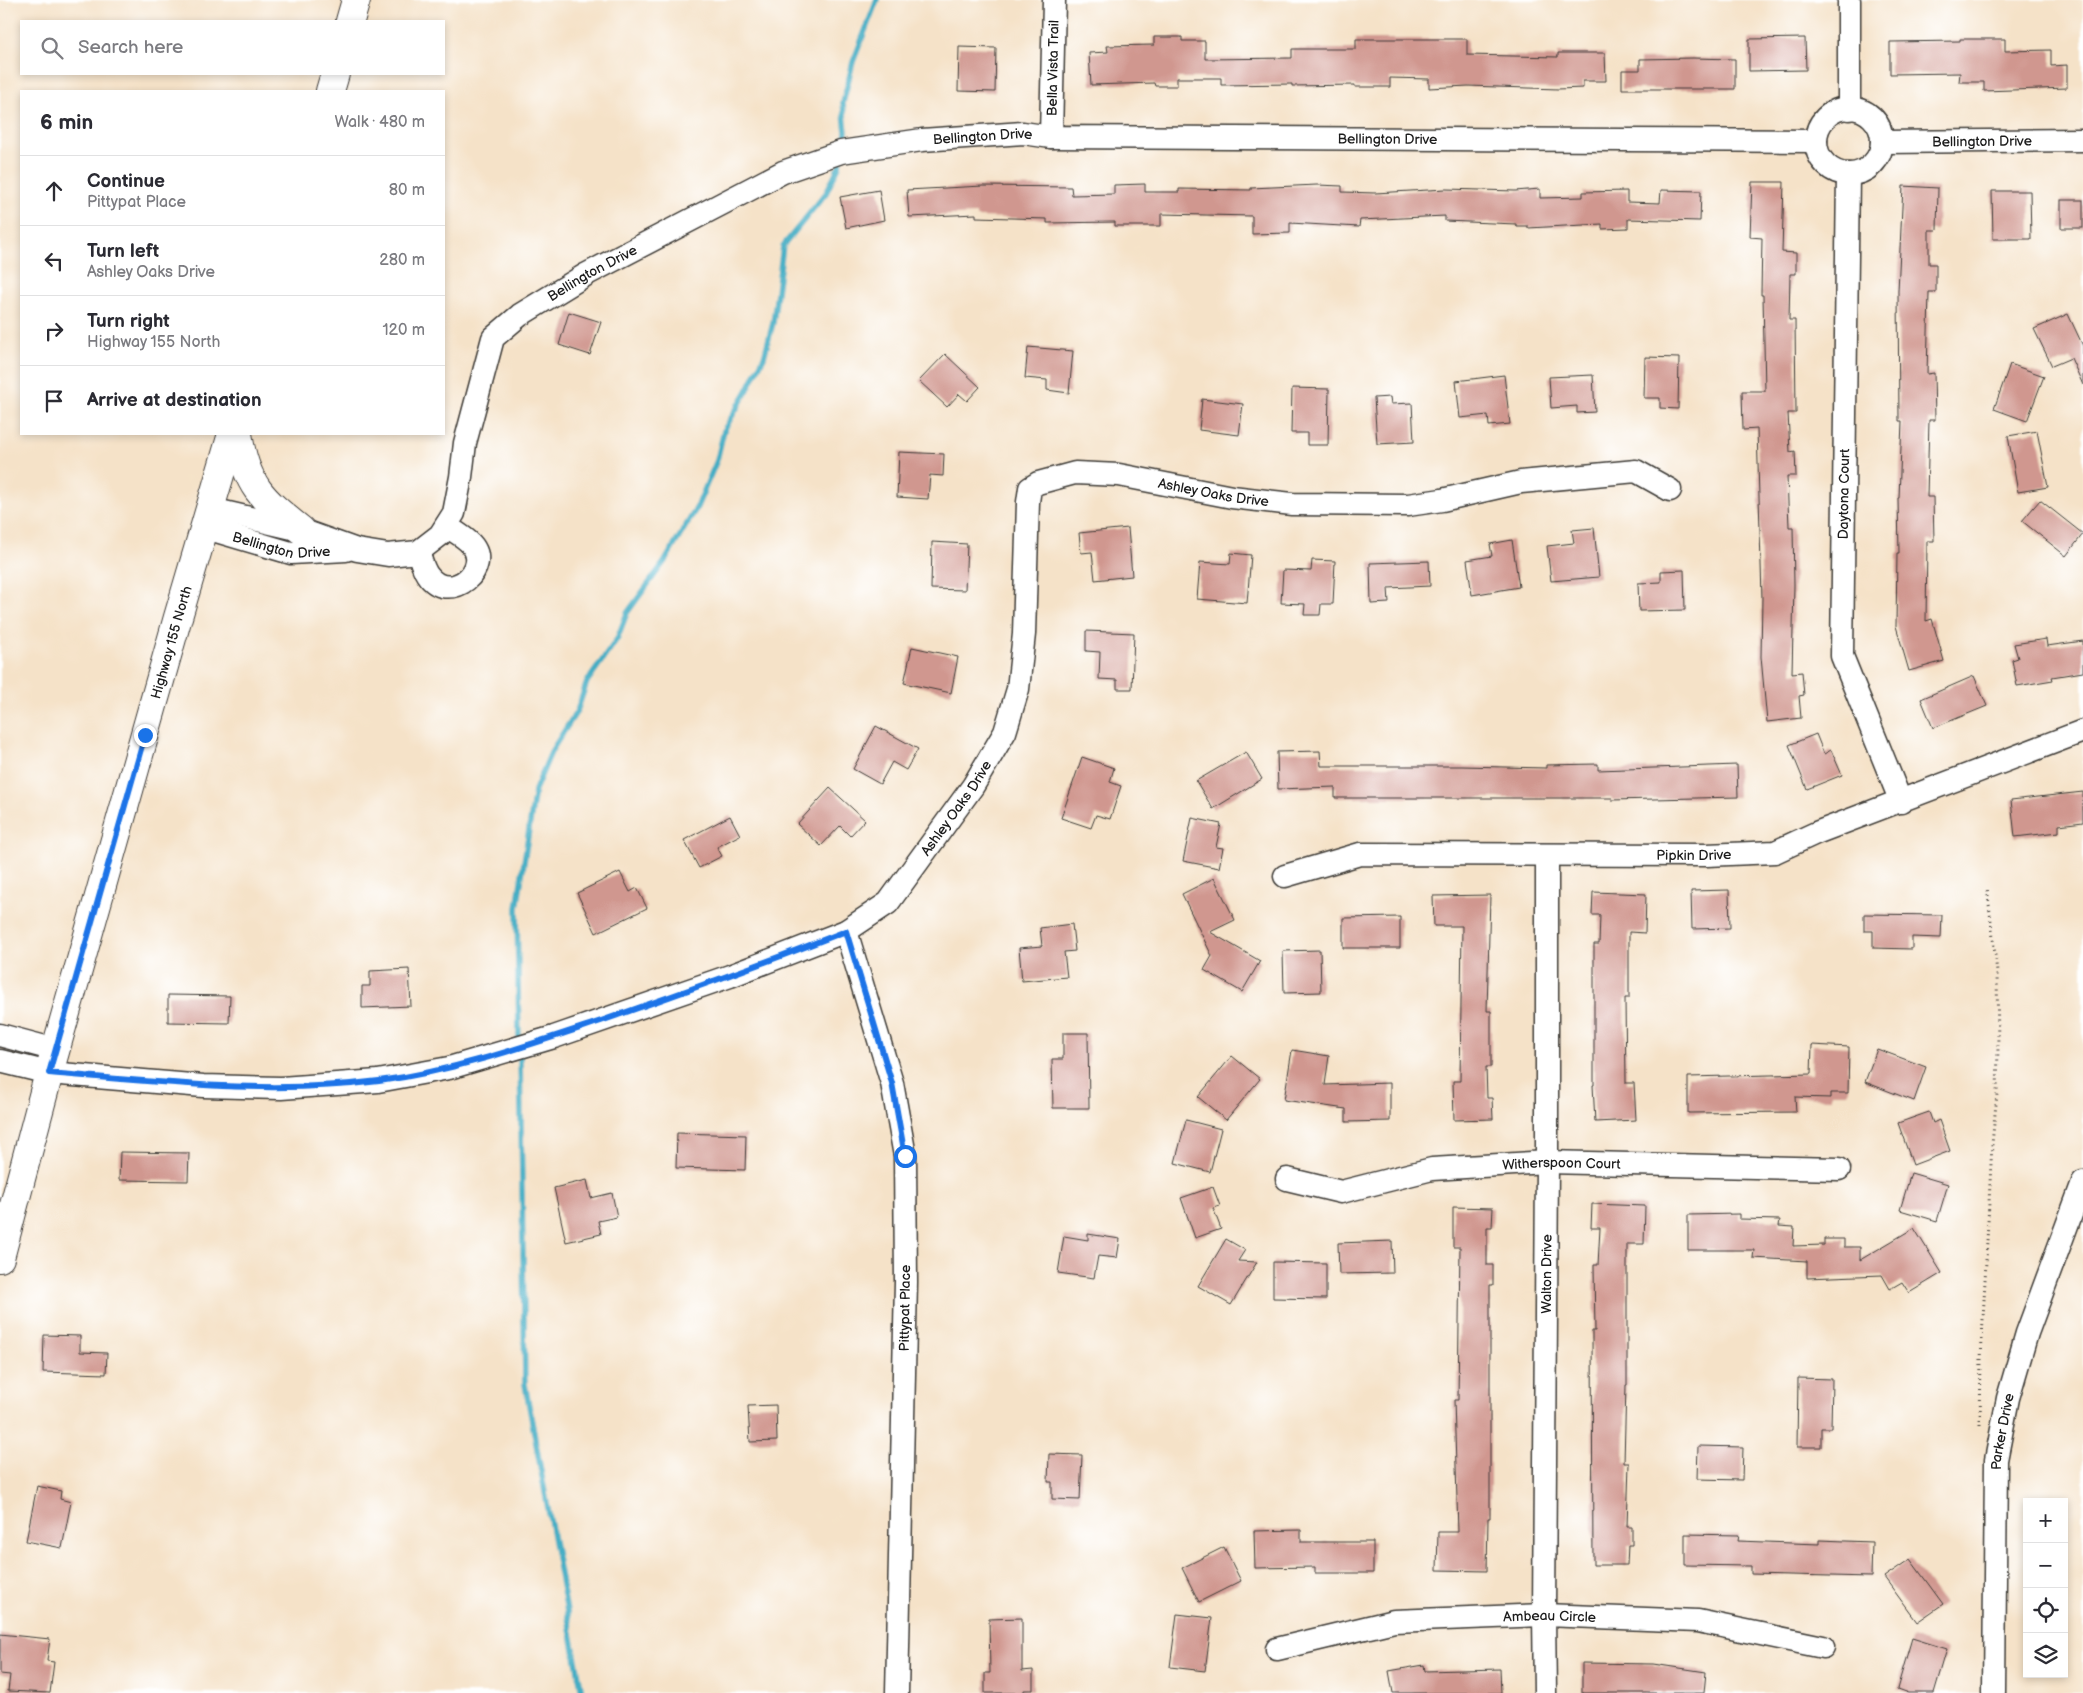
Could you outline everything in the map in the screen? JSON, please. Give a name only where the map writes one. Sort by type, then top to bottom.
[{"type":"main road","points":[[350,20],[356,0]]},
{"type":"main road","points":[[330,90],[335,75]]},
{"type":"main road","name":"Highway 155 North","points":[[0,1258],[52,1061],[232,435]]},
{"type":"main road","points":[[238,435],[242,458],[250,478],[263,499],[301,530]]},
{"type":"street","name":"Bella Vista Trail","points":[[1051,136],[1054,0]]},
{"type":"street","points":[[1849,0],[1849,109]]},
{"type":"street","points":[[1849,109],[1866,112],[1874,120],[1880,129],[1882,142],[1876,160],[1868,168],[1858,173],[1848,174],[1837,172],[1820,158],[1816,148],[1816,141],[1819,127],[1826,118],[1834,112],[1849,109]]},
{"type":"street","name":"Bellington Drive","points":[[208,518],[301,530],[357,550],[388,556],[418,552],[440,535],[454,513],[465,443],[493,338],[520,315],[587,274],[783,172],[841,152],[922,140],[1023,133],[1051,136],[1816,141]]},
{"type":"street","name":"Bellington Drive","points":[[1882,142],[2083,140]]},
{"type":"street","name":"Daytona Court","points":[[1848,174],[1842,656],[1902,802]]},
{"type":"street","name":"Ashley Oaks Drive","points":[[52,1061],[203,1086],[281,1088],[378,1081],[449,1068],[554,1037],[730,976],[846,931],[888,903],[973,786],[1005,732],[1018,689],[1023,643],[1028,502],[1030,488],[1038,483],[1075,473],[1119,475],[1232,497],[1292,504],[1334,505],[1408,505],[1442,500],[1522,482],[1636,471],[1670,490]]},
{"type":"street","name":"Bellington Drive","points":[[208,518],[291,553],[357,550]]},
{"type":"street","points":[[418,552],[424,570],[432,581],[452,587],[466,580],[475,567],[475,552],[471,544],[446,526]]},
{"type":"street","name":"Pipkin Drive","points":[[1285,876],[1360,854],[1547,856],[1707,855],[1774,852],[1816,833],[1902,802],[2068,735],[2083,731]]},
{"type":"street","name":"Walton Drive","points":[[1545,1693],[1547,856]]},
{"type":"street","name":"Pittypat Place","points":[[846,931],[892,1083],[905,1156],[906,1282],[897,1693]]},
{"type":"street","points":[[0,1035],[52,1061]]},
{"type":"street","points":[[0,1061],[52,1061]]},
{"type":"street","name":"Witherspoon Court","points":[[1288,1178],[1341,1192],[1432,1169],[1547,1162],[1838,1169]]},
{"type":"street","name":"Parker Drive","points":[[1994,1693],[1996,1460],[2008,1398],[2027,1333],[2083,1182]]},
{"type":"street","name":"Ambeau Circle","points":[[1277,1648],[1394,1620],[1544,1615],[1698,1621],[1823,1646]]},
{"type":"path","points":[[1981,1430],[1981,1359],[1992,1144],[1997,1094],[1998,1047],[1997,972],[1987,887]]},
{"type":"building","points":[[1154,37],[1182,37],[1182,41],[1205,41],[1205,59],[1292,58],[1292,49],[1356,49],[1356,39],[1467,39],[1467,55],[1558,57],[1558,53],[1605,53],[1606,81],[1583,81],[1583,88],[1558,89],[1468,86],[1429,88],[1429,79],[1390,78],[1390,87],[1355,87],[1355,85],[1292,86],[1292,84],[1221,85],[1221,78],[1177,78],[1177,86],[1155,86],[1154,83],[1091,85],[1089,53],[1108,52],[1107,46],[1154,45]]},
{"type":"building","points":[[1805,38],[1806,70],[1749,71],[1749,39]]},
{"type":"building","points":[[1960,39],[2005,39],[2005,51],[2051,50],[2051,66],[2067,65],[2067,88],[1984,91],[1984,82],[1959,82],[1960,73],[1890,74],[1890,42],[1960,41]]},
{"type":"building","points":[[959,47],[996,48],[995,92],[958,91]]},
{"type":"building","points":[[1640,59],[1735,59],[1735,89],[1622,89],[1622,70],[1640,70]]},
{"type":"building","points":[[1752,182],[1784,182],[1782,252],[1796,253],[1796,274],[1790,274],[1789,320],[1795,320],[1796,413],[1788,413],[1790,452],[1795,451],[1796,476],[1787,476],[1789,527],[1793,527],[1792,673],[1802,672],[1804,695],[1799,696],[1801,718],[1767,722],[1761,657],[1762,598],[1757,429],[1743,430],[1742,391],[1765,391],[1763,295],[1761,295],[1762,238],[1750,237]]},
{"type":"building","points":[[1145,184],[1145,192],[1179,192],[1179,189],[1251,190],[1251,188],[1317,185],[1342,186],[1342,192],[1375,193],[1446,189],[1515,191],[1540,189],[1540,198],[1583,197],[1583,192],[1627,191],[1627,202],[1660,203],[1661,190],[1701,191],[1700,221],[1628,219],[1628,228],[1602,229],[1602,224],[1528,228],[1528,226],[1516,226],[1516,224],[1445,221],[1445,216],[1360,220],[1359,227],[1290,223],[1290,233],[1252,234],[1252,216],[1161,214],[1161,226],[1115,226],[1115,222],[1047,223],[1047,219],[976,217],[976,214],[909,217],[907,190],[983,186],[1071,187],[1072,195],[1114,194],[1114,185]]},
{"type":"building","points":[[1903,186],[1938,188],[1937,230],[1929,230],[1929,264],[1936,264],[1936,292],[1929,292],[1927,374],[1934,373],[1935,420],[1929,420],[1927,497],[1933,497],[1934,541],[1927,541],[1926,621],[1932,619],[1944,661],[1909,671],[1896,626],[1897,553],[1899,553],[1898,498],[1902,421],[1899,421],[1898,291]]},
{"type":"building","points":[[879,190],[884,220],[846,228],[840,197]]},
{"type":"building","points":[[1992,191],[2030,191],[2031,239],[1993,239]]},
{"type":"building","points":[[2061,200],[2083,200],[2083,228],[2061,228]]},
{"type":"building","points":[[569,312],[601,322],[590,355],[559,345]]},
{"type":"building","points":[[2068,314],[2083,346],[2083,385],[2071,358],[2052,366],[2034,329]]},
{"type":"building","points":[[1028,347],[1073,351],[1069,393],[1047,390],[1047,380],[1025,378]]},
{"type":"building","points":[[945,354],[980,387],[967,401],[959,394],[947,407],[919,381]]},
{"type":"building","points":[[1645,357],[1679,358],[1678,409],[1660,408],[1660,398],[1644,398]]},
{"type":"building","points":[[2010,364],[2044,376],[2027,421],[1994,409]]},
{"type":"building","points":[[1504,375],[1510,424],[1489,426],[1488,415],[1460,418],[1456,381]]},
{"type":"building","points":[[1593,375],[1595,412],[1577,413],[1577,406],[1551,408],[1549,377]]},
{"type":"building","points":[[1292,388],[1329,389],[1328,445],[1307,445],[1307,433],[1291,433]]},
{"type":"building","points":[[1390,397],[1391,404],[1412,403],[1414,442],[1377,444],[1374,398]]},
{"type":"building","points":[[1202,399],[1243,404],[1239,435],[1199,430]]},
{"type":"building","points":[[2037,431],[2048,487],[2018,492],[2008,436]]},
{"type":"building","points":[[899,452],[944,454],[943,476],[930,475],[928,499],[897,497]]},
{"type":"building","points":[[2040,500],[2083,534],[2066,556],[2022,521]]},
{"type":"building","points":[[1128,528],[1132,576],[1095,580],[1092,552],[1081,553],[1079,533]]},
{"type":"building","points":[[1594,528],[1599,577],[1551,581],[1547,546],[1574,543],[1572,530]]},
{"type":"building","points":[[1512,540],[1519,587],[1472,595],[1467,560],[1492,556],[1490,544]]},
{"type":"building","points":[[932,542],[967,544],[965,590],[931,589]]},
{"type":"building","points":[[1231,553],[1251,555],[1247,603],[1197,599],[1200,562],[1230,564]]},
{"type":"building","points":[[1312,560],[1335,561],[1333,604],[1321,604],[1320,615],[1304,615],[1305,604],[1281,603],[1283,570],[1311,571]]},
{"type":"building","points":[[1429,561],[1430,586],[1388,588],[1389,603],[1371,604],[1370,563]]},
{"type":"building","points":[[1684,570],[1685,610],[1639,611],[1638,583],[1661,582],[1661,571]]},
{"type":"building","points":[[1086,631],[1134,633],[1132,689],[1117,689],[1117,680],[1099,679],[1100,652],[1086,651]]},
{"type":"building","points":[[2046,639],[2047,646],[2083,641],[2083,672],[2052,677],[2053,680],[2017,686],[2012,660],[2018,658],[2014,644]]},
{"type":"building","points":[[912,647],[958,657],[951,693],[904,683]]},
{"type":"building","points":[[1974,676],[1987,706],[1933,728],[1921,699]]},
{"type":"building","points":[[876,726],[918,749],[906,770],[892,762],[880,784],[853,769]]},
{"type":"building","points":[[1816,734],[1824,754],[1831,750],[1842,775],[1807,789],[1789,745]]},
{"type":"building","points":[[1320,751],[1321,766],[1546,768],[1546,765],[1598,764],[1598,770],[1737,765],[1738,797],[1612,800],[1612,798],[1335,798],[1335,787],[1278,789],[1277,752]]},
{"type":"building","points":[[1246,752],[1262,779],[1213,809],[1196,781]]},
{"type":"building","points":[[1082,757],[1114,768],[1110,782],[1121,786],[1110,819],[1096,815],[1091,828],[1061,818]]},
{"type":"building","points":[[830,788],[865,820],[850,836],[840,826],[821,846],[797,824]]},
{"type":"building","points":[[2083,792],[2083,822],[2059,825],[2059,832],[2015,837],[2011,800]]},
{"type":"building","points":[[730,816],[740,835],[717,847],[722,856],[699,868],[684,840]]},
{"type":"building","points":[[1192,818],[1221,824],[1216,847],[1223,848],[1219,868],[1183,861]]},
{"type":"building","points":[[620,872],[630,892],[637,888],[647,908],[596,933],[577,893]]},
{"type":"building","points":[[1214,878],[1235,920],[1210,932],[1260,961],[1242,992],[1204,970],[1212,956],[1182,894]]},
{"type":"building","points":[[1729,890],[1730,928],[1692,929],[1691,891]]},
{"type":"building","points":[[1593,892],[1646,894],[1645,933],[1629,932],[1629,998],[1625,998],[1626,1083],[1634,1083],[1636,1120],[1595,1122],[1593,1085],[1594,944],[1599,944],[1600,915],[1592,915]]},
{"type":"building","points":[[1490,895],[1487,1011],[1491,1011],[1491,1067],[1486,1067],[1487,1098],[1492,1098],[1493,1119],[1454,1120],[1453,1081],[1460,1081],[1462,926],[1434,926],[1433,896]]},
{"type":"building","points":[[1864,914],[1942,915],[1941,938],[1912,937],[1912,949],[1873,948],[1873,931],[1864,931]]},
{"type":"building","points":[[1400,917],[1400,948],[1343,948],[1343,918]]},
{"type":"building","points":[[1072,924],[1075,951],[1064,952],[1067,977],[1022,981],[1019,948],[1042,946],[1040,928]]},
{"type":"building","points":[[1320,950],[1321,992],[1284,993],[1283,951]]},
{"type":"building","points":[[409,969],[411,1006],[362,1008],[362,986],[370,986],[370,971]]},
{"type":"building","points":[[168,995],[230,996],[229,1023],[168,1022]]},
{"type":"building","points":[[1063,1033],[1088,1033],[1089,1108],[1053,1108],[1052,1059],[1063,1059]]},
{"type":"building","points":[[1812,1045],[1849,1047],[1848,1093],[1831,1093],[1831,1098],[1795,1097],[1796,1112],[1688,1113],[1688,1077],[1811,1074]]},
{"type":"building","points":[[1877,1049],[1926,1067],[1914,1101],[1865,1082]]},
{"type":"building","points":[[1292,1050],[1329,1056],[1325,1085],[1390,1083],[1390,1121],[1346,1122],[1346,1109],[1284,1100]]},
{"type":"building","points":[[1232,1056],[1260,1079],[1226,1120],[1198,1097]]},
{"type":"building","points":[[1929,1112],[1933,1123],[1939,1120],[1950,1151],[1913,1165],[1898,1123]]},
{"type":"building","points":[[1186,1120],[1221,1129],[1210,1172],[1175,1163]]},
{"type":"building","points":[[677,1133],[746,1135],[745,1170],[676,1168]]},
{"type":"building","points":[[120,1152],[189,1153],[188,1181],[119,1180]]},
{"type":"building","points":[[1911,1173],[1948,1184],[1937,1221],[1900,1210]]},
{"type":"building","points":[[587,1180],[591,1198],[612,1193],[617,1217],[598,1221],[601,1234],[566,1242],[554,1188]]},
{"type":"building","points":[[1213,1187],[1220,1206],[1213,1208],[1221,1229],[1195,1238],[1181,1198]]},
{"type":"building","points":[[1592,1204],[1645,1206],[1644,1244],[1627,1244],[1627,1385],[1624,1463],[1629,1463],[1627,1527],[1632,1527],[1632,1545],[1628,1545],[1627,1565],[1593,1565],[1592,1331],[1595,1331],[1594,1265],[1598,1265],[1600,1228],[1591,1228]]},
{"type":"building","points":[[1453,1207],[1493,1208],[1492,1227],[1487,1227],[1487,1265],[1493,1265],[1493,1285],[1490,1285],[1490,1518],[1488,1518],[1487,1571],[1437,1570],[1438,1532],[1458,1532],[1454,1400],[1458,1400],[1460,1247],[1453,1247]]},
{"type":"building","points":[[1739,1214],[1739,1219],[1780,1220],[1779,1226],[1794,1227],[1793,1246],[1824,1245],[1824,1239],[1844,1239],[1844,1247],[1860,1247],[1860,1260],[1914,1228],[1942,1273],[1909,1293],[1902,1282],[1890,1289],[1882,1275],[1807,1278],[1807,1261],[1753,1258],[1754,1250],[1688,1250],[1688,1215]]},
{"type":"building","points":[[1088,1234],[1120,1239],[1117,1258],[1098,1256],[1094,1278],[1058,1273],[1064,1236],[1088,1240]]},
{"type":"building","points":[[1226,1239],[1245,1250],[1238,1261],[1257,1262],[1231,1305],[1198,1286]]},
{"type":"building","points":[[1392,1241],[1393,1273],[1339,1274],[1338,1243]]},
{"type":"building","points":[[1273,1262],[1326,1263],[1326,1299],[1273,1298]]},
{"type":"building","points":[[44,1335],[80,1336],[80,1352],[107,1353],[106,1374],[43,1372]]},
{"type":"building","points":[[1798,1378],[1832,1379],[1831,1428],[1821,1428],[1821,1447],[1797,1447]]},
{"type":"building","points":[[776,1405],[777,1441],[750,1442],[748,1406]]},
{"type":"building","points":[[1698,1446],[1743,1447],[1742,1480],[1697,1479]]},
{"type":"building","points":[[1049,1454],[1082,1455],[1080,1500],[1052,1499],[1052,1482],[1048,1482]]},
{"type":"building","points":[[37,1486],[61,1491],[60,1499],[71,1502],[62,1548],[26,1541]]},
{"type":"building","points":[[1301,1530],[1301,1542],[1373,1542],[1373,1573],[1315,1573],[1315,1567],[1255,1568],[1254,1531]]},
{"type":"building","points":[[1685,1534],[1739,1535],[1738,1541],[1819,1544],[1819,1540],[1872,1542],[1871,1577],[1751,1574],[1751,1566],[1685,1565]]},
{"type":"building","points":[[1224,1547],[1241,1581],[1199,1602],[1182,1568]]},
{"type":"building","points":[[1910,1559],[1943,1604],[1917,1622],[1884,1577]]},
{"type":"building","points":[[1177,1614],[1212,1618],[1205,1671],[1170,1667]]},
{"type":"building","points":[[1022,1618],[1022,1671],[1033,1670],[1033,1690],[1024,1690],[1024,1693],[985,1693],[985,1673],[990,1673],[989,1619]]},
{"type":"building","points":[[0,1634],[50,1639],[47,1661],[54,1662],[50,1693],[8,1691],[10,1675],[0,1674]]},
{"type":"building","points":[[1912,1638],[1947,1649],[1934,1693],[1908,1693],[1897,1689]]},
{"type":"building","points":[[1582,1663],[1653,1664],[1706,1672],[1704,1693],[1582,1693]]},
{"type":"building","points":[[1424,1665],[1425,1671],[1500,1669],[1501,1693],[1393,1693],[1389,1671]]},
{"type":"waterway","points":[[844,146],[846,132],[843,103],[853,62],[877,0]]},
{"type":"waterway","points":[[519,1041],[517,908],[535,790],[552,750],[577,711],[587,682],[617,639],[627,613],[665,561],[697,507],[717,460],[724,430],[764,357],[773,323],[783,246],[826,193],[839,166],[841,157]]},
{"type":"waterway","points":[[520,1053],[525,1384],[582,1693]]},
{"type":"route","points":[[145,735],[49,1073],[203,1086],[281,1088],[378,1081],[449,1068],[554,1037],[730,976],[846,931],[892,1083],[905,1156]]}]
